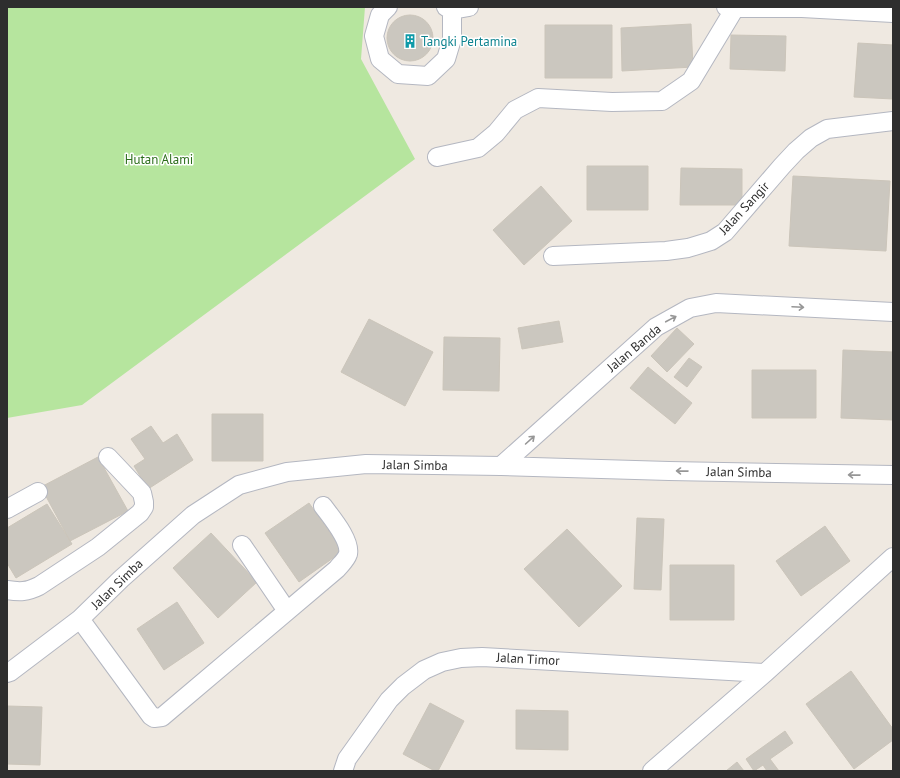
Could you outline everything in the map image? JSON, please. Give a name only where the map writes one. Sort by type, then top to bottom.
[{"type":"street","points":[[388,7],[380,14],[374,36],[380,59],[398,74],[428,76],[446,59],[452,39],[449,8],[469,7]]},
{"type":"street","points":[[437,157],[478,148],[496,133],[515,110],[538,98],[612,102],[662,101],[691,81],[731,7],[802,8],[893,13]]},
{"type":"street","name":"Jalan Sangir","points":[[553,256],[666,251],[688,248],[711,241],[725,232],[782,166],[811,138],[827,129],[893,121]]},
{"type":"street","name":"Jalan Banda","points":[[501,466],[656,327],[690,308],[716,303],[893,312]]},
{"type":"street","points":[[7,590],[19,592],[29,591],[39,586],[98,547],[140,513],[144,507],[142,493],[108,457]]},
{"type":"street","name":"Jalan Simba","points":[[7,673],[80,619],[121,578],[193,515],[239,485],[287,472],[366,464],[893,475]]},
{"type":"street","points":[[7,509],[38,492]]},
{"type":"street","points":[[80,619],[151,716],[158,718],[162,717],[337,569],[346,559],[349,552],[342,531],[323,506]]},
{"type":"street","points":[[242,545],[287,611]]},
{"type":"street","points":[[652,771],[765,673],[893,557]]},
{"type":"street","name":"Jalan Timor","points":[[343,771],[347,759],[389,700],[402,686],[424,670],[442,662],[461,658],[482,657],[765,673]]},
{"type":"green space","name":"Hutan Alami","points":[[7,7],[365,7],[361,59],[415,159],[82,405],[7,418]]},
{"type":"building","name":"Tangki Pertamina","points":[[415,15],[427,21],[432,29],[432,47],[427,55],[419,60],[405,61],[393,55],[388,47],[387,33],[393,21],[401,16]]},
{"type":"building","points":[[691,24],[693,67],[622,71],[621,28]]},
{"type":"building","points":[[545,25],[612,25],[612,78],[545,78]]},
{"type":"building","points":[[731,35],[786,36],[785,71],[730,69]]},
{"type":"building","points":[[858,43],[893,45],[893,99],[854,97]]},
{"type":"building","points":[[587,166],[648,166],[648,210],[587,210]]},
{"type":"building","points":[[681,168],[742,169],[742,205],[680,205]]},
{"type":"building","points":[[793,176],[890,181],[886,251],[789,246]]},
{"type":"building","points":[[541,186],[572,221],[524,265],[493,230]]},
{"type":"building","points":[[369,319],[433,352],[405,406],[341,372]]},
{"type":"building","points":[[559,321],[563,342],[522,349],[518,328]]},
{"type":"building","points":[[677,328],[694,344],[667,372],[651,356]]},
{"type":"building","points":[[444,337],[500,338],[499,391],[443,390]]},
{"type":"building","points":[[843,350],[893,352],[893,420],[841,418]]},
{"type":"building","points":[[689,358],[702,367],[687,387],[674,377]]},
{"type":"building","points":[[648,367],[692,403],[675,424],[630,388]]},
{"type":"building","points":[[752,370],[816,370],[816,418],[752,418]]},
{"type":"building","points":[[212,414],[263,414],[263,461],[212,461]]},
{"type":"building","points":[[151,426],[163,443],[177,434],[193,460],[148,489],[134,466],[145,459],[131,439]]},
{"type":"building","points":[[98,457],[128,511],[70,541],[41,487]]},
{"type":"building","points":[[309,503],[343,551],[299,582],[265,533]]},
{"type":"building","points":[[47,504],[72,544],[16,578],[7,563],[7,528]]},
{"type":"building","points":[[637,518],[664,519],[661,590],[634,589]]},
{"type":"building","points":[[825,526],[850,561],[801,596],[776,561]]},
{"type":"building","points":[[567,529],[622,586],[579,627],[524,569]]},
{"type":"building","points":[[211,533],[257,582],[218,618],[173,568]]},
{"type":"building","points":[[670,565],[734,565],[734,620],[670,620]]},
{"type":"building","points":[[177,602],[204,643],[164,670],[137,629]]},
{"type":"building","points":[[851,671],[893,729],[893,740],[854,769],[806,704]]},
{"type":"building","points":[[430,703],[464,721],[438,771],[435,771],[403,754]]},
{"type":"building","points":[[7,706],[42,707],[40,765],[7,764]]},
{"type":"building","points":[[516,710],[568,711],[568,750],[516,749]]},
{"type":"building","points":[[785,731],[793,743],[770,759],[779,771],[767,771],[763,765],[754,771],[746,759]]},
{"type":"building","points":[[737,762],[744,771],[726,771]]},
{"type":"place","name":"Tangki Pertamina","points":[[410,41]]}]
